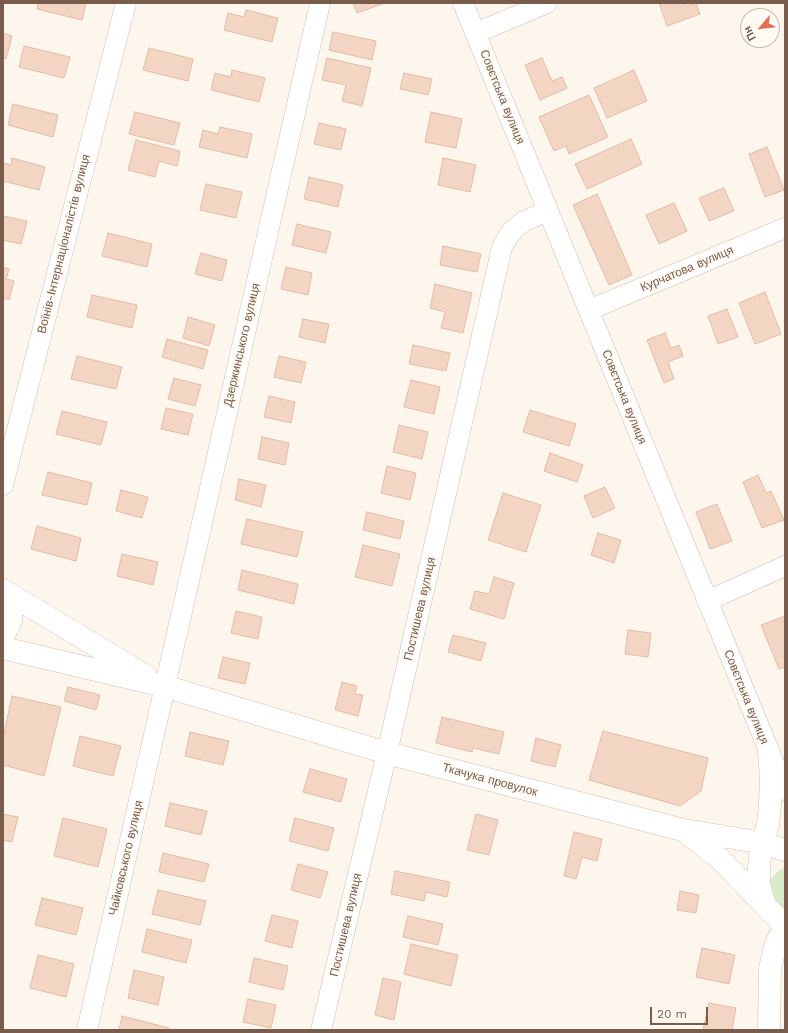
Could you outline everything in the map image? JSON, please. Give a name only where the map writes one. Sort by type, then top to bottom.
[{"type":"street","name":"Воїнів-Інтернаціоналістів вулиця","points":[[3,485],[126,3]]},
{"type":"street","name":"Дзержинського вулиця","points":[[164,686],[320,3]]},
{"type":"street","name":"Совєтська вулиця","points":[[464,3],[768,752],[785,790]]},
{"type":"street","points":[[476,33],[547,3]]},
{"type":"street","name":"Постишева вулиця","points":[[322,1030],[387,753],[502,247],[511,232],[524,221],[548,211]]},
{"type":"street","name":"Курчатова вулиця","points":[[589,310],[785,228]]},
{"type":"street","points":[[707,601],[785,566]]},
{"type":"street","points":[[3,591],[164,686]]},
{"type":"street","points":[[3,591],[8,599],[11,610],[11,621],[3,635]]},
{"type":"street","points":[[3,648],[164,686]]},
{"type":"street","name":"Ткачука провулок","points":[[164,686],[387,753],[683,830],[720,859],[785,926]]},
{"type":"street","name":"Чайковського вулиця","points":[[87,1030],[164,686]]},
{"type":"street","points":[[765,905],[759,886],[759,868],[768,824],[770,805],[771,778],[768,752]]},
{"type":"street","points":[[683,830],[763,843],[785,850]]},
{"type":"street","points":[[769,1030],[770,969],[779,937],[785,932]]},
{"type":"green space","points":[[785,868],[785,913],[771,903],[770,881],[779,870]]},
{"type":"building","points":[[38,3],[86,3],[82,20],[37,9]]},
{"type":"building","points":[[353,3],[385,3],[357,13]]},
{"type":"building","points":[[659,3],[685,3],[687,6],[696,3],[700,14],[667,26]]},
{"type":"building","points":[[246,10],[278,18],[272,42],[224,30],[228,13],[244,17]]},
{"type":"building","points":[[333,32],[376,41],[372,60],[329,50]]},
{"type":"building","points":[[3,33],[12,36],[6,59],[3,58]]},
{"type":"building","points":[[24,46],[70,57],[64,78],[19,67]]},
{"type":"building","points":[[149,48],[193,59],[188,81],[143,70]]},
{"type":"building","points":[[327,58],[371,68],[362,106],[342,101],[346,85],[322,80]]},
{"type":"building","points":[[542,58],[552,81],[562,77],[567,88],[540,100],[525,65]]},
{"type":"building","points":[[232,70],[265,78],[259,102],[211,90],[215,73],[231,77]]},
{"type":"building","points":[[634,70],[647,101],[607,118],[594,88]]},
{"type":"building","points":[[404,73],[432,79],[428,95],[400,89]]},
{"type":"building","points":[[589,95],[608,137],[569,154],[566,146],[554,151],[539,117]]},
{"type":"building","points":[[13,104],[58,115],[53,137],[8,125]]},
{"type":"building","points":[[135,112],[180,123],[174,145],[129,134]]},
{"type":"building","points":[[431,112],[462,119],[456,148],[425,142]]},
{"type":"building","points":[[319,123],[346,129],[341,150],[314,144]]},
{"type":"building","points":[[220,127],[252,134],[247,158],[199,147],[203,130],[218,134]]},
{"type":"building","points":[[631,139],[642,164],[587,189],[575,164]]},
{"type":"building","points":[[136,140],[180,151],[177,166],[159,161],[155,177],[128,170]]},
{"type":"building","points":[[767,147],[784,190],[765,197],[749,154]]},
{"type":"building","points":[[12,158],[45,167],[39,190],[3,181],[3,163],[11,165]]},
{"type":"building","points":[[443,158],[476,165],[470,192],[438,185]]},
{"type":"building","points":[[309,177],[343,185],[338,207],[304,199]]},
{"type":"building","points":[[206,184],[242,192],[236,218],[200,210]]},
{"type":"building","points":[[724,188],[734,211],[709,221],[699,198]]},
{"type":"building","points":[[597,194],[632,275],[609,285],[573,205]]},
{"type":"building","points":[[674,203],[687,231],[659,244],[646,215]]},
{"type":"building","points":[[3,216],[27,221],[21,244],[3,240]]},
{"type":"building","points":[[297,224],[331,232],[326,253],[292,245]]},
{"type":"building","points":[[108,233],[152,244],[147,267],[102,256]]},
{"type":"building","points":[[443,246],[481,254],[477,272],[440,265]]},
{"type":"building","points":[[201,253],[227,260],[222,281],[195,274]]},
{"type":"building","points":[[3,267],[9,269],[6,279],[14,281],[9,300],[3,298]]},
{"type":"building","points":[[286,267],[312,273],[308,295],[281,289]]},
{"type":"building","points":[[435,284],[472,293],[463,333],[441,328],[445,312],[430,308]]},
{"type":"building","points":[[765,292],[781,334],[755,344],[739,303]]},
{"type":"building","points":[[92,295],[137,305],[132,328],[87,317]]},
{"type":"building","points":[[727,309],[738,337],[718,344],[708,316]]},
{"type":"building","points":[[188,317],[215,325],[209,346],[183,338]]},
{"type":"building","points":[[303,319],[329,324],[325,343],[299,337]]},
{"type":"building","points":[[665,333],[671,348],[679,345],[683,356],[668,362],[674,379],[664,383],[647,340]]},
{"type":"building","points":[[167,339],[208,350],[203,369],[162,357]]},
{"type":"building","points":[[413,345],[450,353],[446,371],[409,364]]},
{"type":"building","points":[[77,356],[122,367],[116,389],[71,379]]},
{"type":"building","points":[[279,356],[306,362],[301,383],[274,377]]},
{"type":"building","points":[[174,378],[201,385],[195,406],[168,399]]},
{"type":"building","points":[[411,380],[440,387],[434,414],[404,407]]},
{"type":"building","points":[[269,396],[295,402],[291,423],[264,417]]},
{"type":"building","points":[[166,408],[193,414],[188,435],[161,429]]},
{"type":"building","points":[[530,410],[576,424],[569,446],[523,432]]},
{"type":"building","points":[[62,411],[107,422],[101,445],[56,434]]},
{"type":"building","points":[[399,425],[428,432],[422,459],[393,452]]},
{"type":"building","points":[[262,437],[289,443],[285,465],[258,459]]},
{"type":"building","points":[[550,453],[583,465],[577,482],[544,471]]},
{"type":"building","points":[[387,466],[416,473],[410,500],[381,493]]},
{"type":"building","points":[[48,472],[92,483],[87,505],[42,495]]},
{"type":"building","points":[[758,475],[766,493],[771,491],[784,520],[762,528],[743,482]]},
{"type":"building","points":[[239,479],[266,485],[261,507],[235,500]]},
{"type":"building","points":[[605,487],[615,508],[593,518],[584,496]]},
{"type":"building","points":[[121,490],[148,497],[142,518],[116,511]]},
{"type":"building","points":[[503,493],[541,505],[526,552],[488,540]]},
{"type":"building","points":[[717,504],[732,541],[710,549],[696,512]]},
{"type":"building","points":[[367,512],[404,521],[400,539],[363,530]]},
{"type":"building","points":[[247,519],[303,532],[297,557],[241,544]]},
{"type":"building","points":[[37,526],[81,538],[76,561],[31,549]]},
{"type":"building","points":[[598,533],[621,540],[614,563],[591,555]]},
{"type":"building","points":[[363,545],[400,554],[392,586],[355,577]]},
{"type":"building","points":[[122,554],[158,562],[153,585],[117,576]]},
{"type":"building","points":[[242,570],[298,584],[294,604],[238,590]]},
{"type":"building","points":[[494,577],[514,583],[504,619],[470,609],[475,591],[489,594]]},
{"type":"building","points":[[236,611],[262,617],[258,639],[231,633]]},
{"type":"building","points":[[785,616],[785,667],[779,669],[761,625]]},
{"type":"building","points":[[628,630],[651,633],[648,657],[625,654]]},
{"type":"building","points":[[453,635],[486,643],[481,661],[448,652]]},
{"type":"building","points":[[223,657],[250,663],[245,684],[218,678]]},
{"type":"building","points":[[342,682],[357,686],[355,694],[363,695],[358,716],[335,710]]},
{"type":"building","points":[[68,687],[100,695],[96,710],[64,701]]},
{"type":"building","points":[[12,696],[61,707],[44,776],[3,765],[3,738]]},
{"type":"building","points":[[442,717],[504,732],[499,754],[473,748],[472,752],[436,743]]},
{"type":"building","points":[[603,731],[708,758],[701,791],[680,806],[589,780]]},
{"type":"building","points":[[190,732],[229,741],[223,765],[185,756]]},
{"type":"building","points":[[80,736],[121,746],[113,776],[73,766]]},
{"type":"building","points":[[536,738],[561,745],[555,767],[531,761]]},
{"type":"building","points":[[310,769],[347,779],[341,802],[303,792]]},
{"type":"building","points":[[170,803],[207,811],[201,835],[165,826]]},
{"type":"building","points":[[3,814],[18,817],[12,842],[3,840]]},
{"type":"building","points":[[476,814],[498,820],[489,855],[467,850]]},
{"type":"building","points":[[63,818],[107,829],[98,867],[54,856]]},
{"type":"building","points":[[295,818],[334,828],[328,851],[289,841]]},
{"type":"building","points":[[574,832],[602,839],[597,861],[582,857],[576,879],[564,876]]},
{"type":"building","points":[[163,853],[209,864],[204,882],[159,872]]},
{"type":"building","points":[[298,864],[328,872],[320,898],[291,890]]},
{"type":"building","points":[[395,871],[450,882],[447,897],[426,892],[424,901],[391,894]]},
{"type":"building","points":[[158,890],[206,901],[200,925],[152,914]]},
{"type":"building","points":[[680,891],[699,895],[696,913],[677,910]]},
{"type":"building","points":[[42,898],[83,908],[76,935],[35,925]]},
{"type":"building","points":[[272,915],[298,921],[292,948],[265,941]]},
{"type":"building","points":[[408,916],[443,924],[438,945],[403,937]]},
{"type":"building","points":[[147,929],[192,940],[186,963],[142,952]]},
{"type":"building","points":[[411,944],[458,955],[451,986],[404,974]]},
{"type":"building","points":[[702,948],[735,955],[729,984],[696,977]]},
{"type":"building","points":[[38,955],[74,964],[66,997],[30,988]]},
{"type":"building","points":[[254,958],[288,966],[283,990],[249,982]]},
{"type":"building","points":[[134,970],[164,977],[158,1005],[128,998]]},
{"type":"building","points":[[383,978],[401,982],[394,1020],[375,1015]]},
{"type":"building","points":[[248,999],[276,1005],[271,1028],[243,1022]]},
{"type":"building","points":[[709,1003],[736,1008],[732,1030],[703,1030]]},
{"type":"building","points":[[122,1016],[169,1028],[169,1030],[119,1030]]}]
